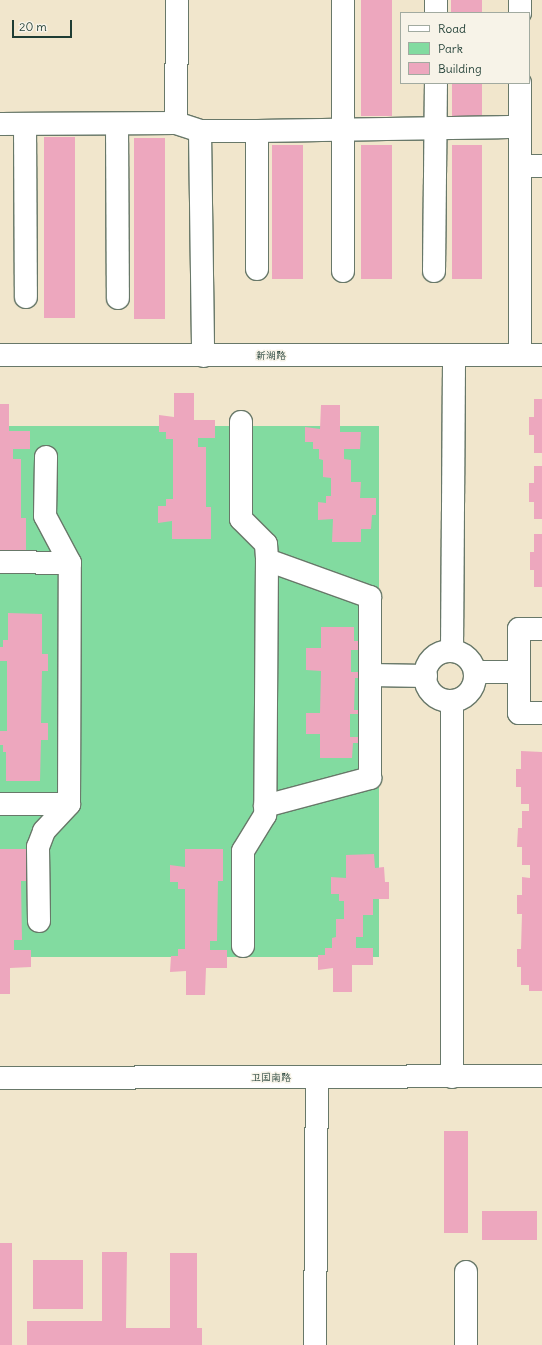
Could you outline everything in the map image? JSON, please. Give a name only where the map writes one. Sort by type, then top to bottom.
[{"type":"street","points":[[176,123],[177,0]]},
{"type":"street","points":[[343,0],[343,271]]},
{"type":"street","points":[[436,0],[436,12]]},
{"type":"street","points":[[520,0],[520,12]]},
{"type":"street","points":[[434,271],[436,84]]},
{"type":"street","points":[[520,84],[520,355]]},
{"type":"street","points":[[0,124],[176,123],[200,131],[520,127]]},
{"type":"street","points":[[25,124],[26,297]]},
{"type":"street","points":[[117,124],[118,298]]},
{"type":"street","points":[[200,131],[203,356]]},
{"type":"street","points":[[257,131],[257,269]]},
{"type":"street","points":[[520,166],[542,166]]},
{"type":"street","name":"新湖路","points":[[0,355],[542,355]]},
{"type":"street","points":[[452,651],[454,356]]},
{"type":"street","points":[[241,422],[240,519],[266,544],[267,560],[265,816],[243,851],[243,946]]},
{"type":"street","points":[[39,920],[38,847],[44,831],[69,804],[70,563],[45,516],[46,457]]},
{"type":"street","points":[[265,806],[370,778],[370,597],[267,560]]},
{"type":"street","points":[[0,562],[70,563]]},
{"type":"street","points":[[542,629],[519,629],[518,713],[542,713]]},
{"type":"street","points":[[452,651],[467,658],[475,672],[475,680],[467,695],[452,701],[444,700],[430,691],[426,676],[427,668],[437,655],[452,651]]},
{"type":"street","points":[[475,672],[519,672]]},
{"type":"street","points":[[370,675],[426,676]]},
{"type":"street","points":[[452,701],[452,1077]]},
{"type":"street","points":[[0,804],[69,804]]},
{"type":"street","name":"卫国南路","points":[[0,1078],[542,1076]]},
{"type":"street","points":[[315,1345],[317,1078]]},
{"type":"street","points":[[466,1272],[466,1345]]},
{"type":"green space","points":[[0,426],[379,426],[379,957],[0,957]]},
{"type":"building","points":[[361,0],[392,0],[392,116],[361,116]]},
{"type":"building","points":[[451,0],[482,0],[482,12],[451,12]]},
{"type":"building","points":[[452,84],[482,84],[482,117],[452,117]]},
{"type":"building","points":[[44,137],[75,137],[75,318],[44,318]]},
{"type":"building","points":[[134,138],[165,138],[165,319],[134,319]]},
{"type":"building","points":[[272,145],[303,145],[303,279],[272,279]]},
{"type":"building","points":[[361,145],[392,145],[392,279],[361,279]]},
{"type":"building","points":[[452,145],[482,145],[482,279],[452,279]]},
{"type":"building","points":[[174,393],[194,393],[194,420],[215,420],[215,438],[198,438],[198,447],[206,447],[206,507],[211,507],[211,539],[172,539],[172,521],[158,523],[158,506],[166,506],[166,499],[173,499],[173,439],[166,439],[166,432],[159,432],[159,415],[174,417]]},
{"type":"building","points":[[534,399],[542,399],[542,453],[534,453],[534,435],[529,435],[529,417],[534,417]]},
{"type":"building","points":[[0,404],[9,404],[9,431],[30,431],[30,449],[13,449],[13,459],[21,459],[21,518],[26,518],[26,550],[0,550]]},
{"type":"building","points":[[321,405],[340,405],[340,432],[361,432],[360,449],[344,449],[344,459],[351,460],[351,482],[361,482],[360,498],[376,498],[376,515],[372,515],[371,529],[361,529],[361,542],[332,542],[333,519],[318,520],[318,502],[326,503],[326,496],[331,496],[331,478],[323,477],[323,460],[319,459],[319,449],[313,449],[313,442],[305,442],[305,427],[320,429]]},
{"type":"building","points":[[534,466],[542,466],[542,519],[534,519],[534,502],[529,502],[529,483],[534,483]]},
{"type":"building","points":[[534,534],[542,534],[542,587],[534,587],[534,570],[530,570],[530,552],[534,552]]},
{"type":"building","points":[[8,613],[42,614],[42,654],[48,654],[48,671],[42,671],[41,723],[48,723],[48,740],[41,740],[40,781],[6,781],[6,752],[3,752],[3,745],[0,745],[0,731],[7,731],[7,661],[0,661],[0,647],[3,647],[3,640],[8,640]]},
{"type":"building","points":[[321,627],[354,627],[354,641],[360,641],[360,650],[351,650],[351,672],[360,672],[360,678],[355,678],[354,710],[359,710],[359,714],[350,714],[350,737],[359,737],[359,743],[353,743],[352,758],[320,758],[320,734],[306,734],[306,713],[320,713],[321,671],[306,670],[306,648],[321,648]]},
{"type":"building","points":[[521,751],[542,752],[542,991],[529,991],[529,985],[521,985],[521,967],[517,967],[517,949],[521,949],[522,914],[517,914],[517,895],[522,895],[522,877],[530,878],[530,865],[522,865],[522,847],[517,847],[518,828],[522,828],[522,811],[529,811],[529,804],[521,804],[521,787],[516,787],[516,769],[521,769]]},
{"type":"building","points":[[0,849],[26,849],[27,881],[21,881],[22,940],[14,940],[14,950],[31,950],[31,967],[10,968],[10,994],[0,994]]},
{"type":"building","points":[[185,849],[223,849],[223,881],[218,881],[217,941],[210,941],[210,950],[227,950],[227,968],[206,968],[205,995],[186,995],[186,971],[170,972],[171,956],[178,956],[178,949],[185,949],[185,889],[178,889],[178,882],[170,882],[170,865],[185,867]]},
{"type":"building","points":[[374,854],[375,868],[384,867],[385,882],[389,882],[389,899],[373,899],[373,915],[363,915],[363,937],[356,937],[356,948],[373,948],[373,965],[352,965],[352,992],[333,992],[333,968],[318,970],[318,955],[325,955],[325,948],[332,948],[332,938],[336,937],[336,919],[344,919],[344,901],[339,901],[339,894],[331,894],[331,877],[346,878],[346,855]]},
{"type":"building","points":[[444,1131],[468,1131],[468,1233],[444,1233]]},
{"type":"building","points":[[482,1211],[537,1211],[537,1240],[482,1240]]},
{"type":"building","points":[[0,1243],[12,1243],[12,1345],[0,1345]]},
{"type":"building","points":[[102,1252],[127,1252],[126,1328],[170,1328],[170,1253],[197,1253],[197,1328],[202,1328],[202,1345],[27,1345],[27,1321],[102,1321]]},
{"type":"building","points":[[33,1260],[83,1260],[83,1309],[33,1309]]}]
